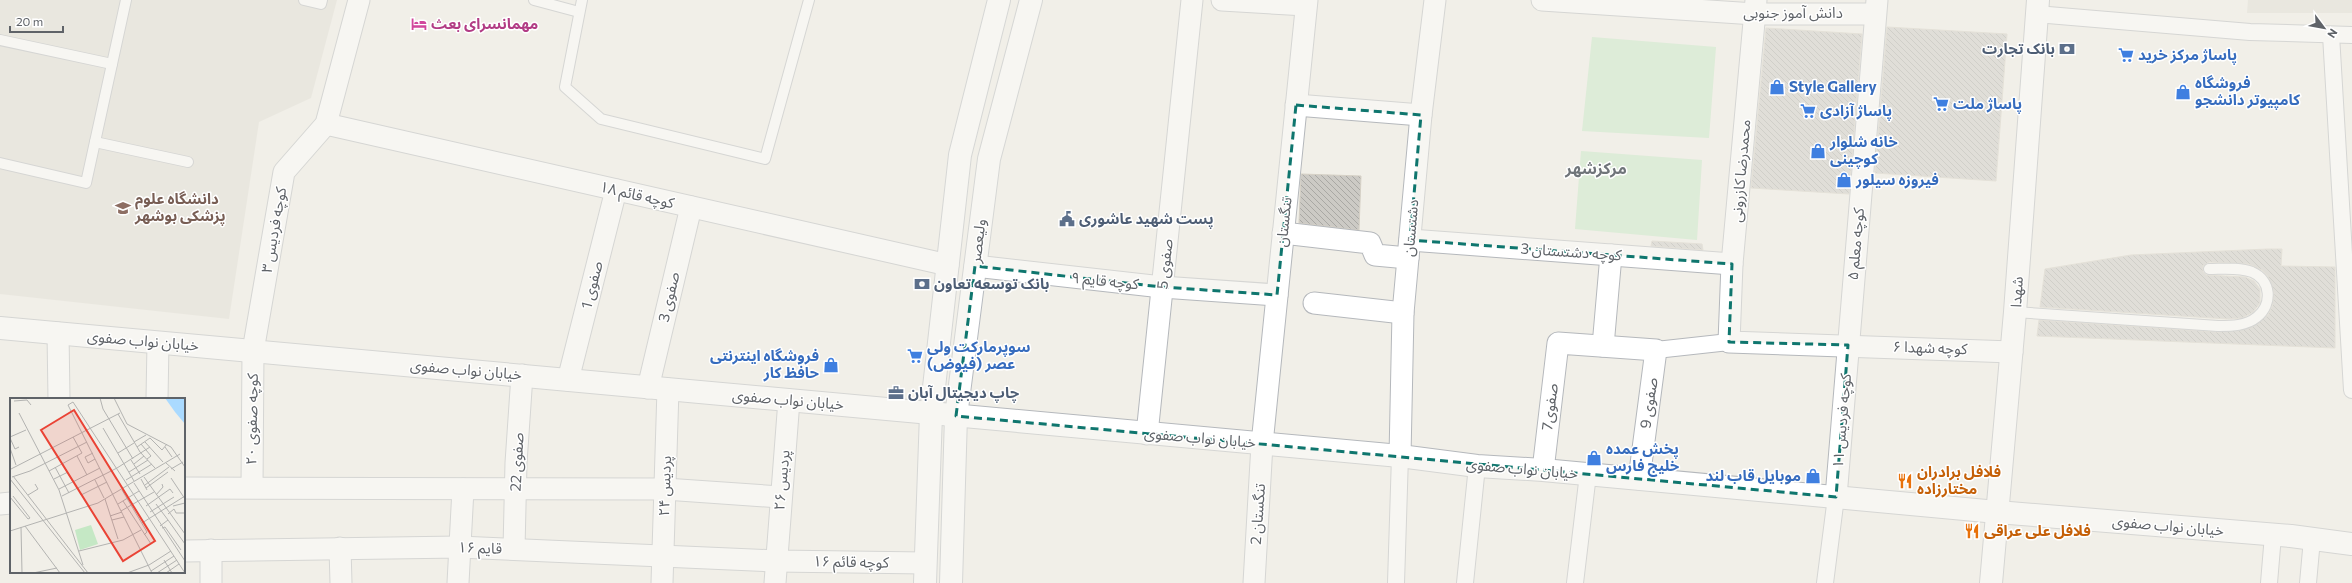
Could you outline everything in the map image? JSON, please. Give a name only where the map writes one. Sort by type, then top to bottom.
[{"type":"street","points":[[326,124],[359,0]]},
{"type":"street","name":"ولیعصر","points":[[925,573],[931,414],[960,155],[999,0]]},
{"type":"street","name":"ولیعصر","points":[[951,583],[956,416],[989,159],[1031,0]]},
{"type":"street","name":"صفوی 5","points":[[1147,434],[1192,0]]},
{"type":"street","points":[[1222,0],[1306,3]]},
{"type":"street","name":"دشتستان","points":[[1400,456],[1403,313],[1421,115],[1435,0]]},
{"type":"street","name":"دانش آموز جنوبی","points":[[1542,0],[1756,7],[1876,7]]},
{"type":"street","name":"تنگستان","points":[[1262,444],[1306,3]]},
{"type":"street","name":"محمدرضا کازرونی","points":[[1729,342],[1732,264],[1756,7]]},
{"type":"street","name":"کوچه معلم ۵","points":[[1848,345],[1876,7]]},
{"type":"street","points":[[2037,7],[2250,32],[2352,35]]},
{"type":"street","name":"شهدا","points":[[1991,583],[2012,352],[2037,7]]},
{"type":"street","points":[[2331,35],[2350,311],[2352,390]]},
{"type":"street","points":[[984,58],[1014,66]]},
{"type":"street","points":[[1296,105],[1421,115]]},
{"type":"street","name":"کوچه قائم ۱۸","points":[[326,124],[948,265]]},
{"type":"street","name":"کوچه فردیس ۳","points":[[253,351],[284,172],[326,124]]},
{"type":"street","name":"صفوی 1","points":[[568,380],[616,190]]},
{"type":"street","name":"صفوی 3","points":[[658,388],[691,207]]},
{"type":"street","name":"کوچه دشتستان 3","points":[[1283,233],[1370,243],[1376,255],[1409,249],[1611,254],[1732,264]]},
{"type":"street","points":[[1611,254],[1603,346],[1656,350],[1729,342]]},
{"type":"street","name":"کوچه قایم ۹","points":[[975,266],[1162,287],[1277,295]]},
{"type":"street","points":[[1314,304],[1403,313]]},
{"type":"street","name":"خیابان نواب صفوی","points":[[0,328],[1400,456],[1477,466],[1543,470],[1997,512],[2273,535],[2352,544]]},
{"type":"street","points":[[58,333],[59,398]]},
{"type":"street","name":"کوچه شهدا ۶","points":[[1729,342],[1848,345],[2012,352]]},
{"type":"street","points":[[157,398],[158,343]]},
{"type":"street","name":"صفوی7","points":[[1543,470],[1558,343],[1603,346]]},
{"type":"street","name":"کوچه فردیس ۱۱","points":[[1836,497],[1848,345]]},
{"type":"street","name":"صفوی 9","points":[[1639,479],[1656,350]]},
{"type":"street","name":"کوچه صفوی ۲۰","points":[[252,487],[253,351]]},
{"type":"street","name":"صفوی 22","points":[[514,549],[522,375]]},
{"type":"street","name":"پردیس ۲۴","points":[[658,388],[665,489],[662,583]]},
{"type":"street","name":"پردیس ۲۶","points":[[775,583],[780,497],[789,400]]},
{"type":"street","name":"تنگستان 2","points":[[1254,583],[1262,444]]},
{"type":"street","points":[[1396,583],[1400,456]]},
{"type":"street","points":[[1465,583],[1477,466]]},
{"type":"street","points":[[1575,583],[1588,474]]},
{"type":"street","points":[[185,488],[252,487],[463,490],[665,489],[780,497]]},
{"type":"street","points":[[458,583],[463,490]]},
{"type":"street","points":[[1825,583],[1836,497]]},
{"type":"street","points":[[0,504],[10,503]]},
{"type":"street","points":[[2269,583],[2273,535]]},
{"type":"street","points":[[2308,583],[2312,539]]},
{"type":"street","name":"قایم ۱۶","points":[[185,551],[459,547],[776,561]]},
{"type":"street","points":[[340,548],[341,583]]},
{"type":"street","points":[[211,550],[211,583]]},
{"type":"street","name":"کوچه قائم ۱۶","points":[[776,561],[925,573]]},
{"type":"lane","points":[[0,163],[86,183],[126,0]]},
{"type":"lane","points":[[304,0],[321,4],[322,0]]},
{"type":"lane","points":[[534,0],[579,12]]},
{"type":"lane","points":[[582,0],[565,87],[601,119],[765,159],[809,0]]},
{"type":"lane","points":[[0,40],[112,64]]},
{"type":"lane","points":[[95,142],[188,162]]},
{"type":"lane","points":[[2015,312],[2218,326],[2240,325],[2257,317],[2263,309],[2268,295],[2268,287],[2262,280],[2252,272],[2239,269],[2208,268]]},
{"type":"highlighted area","points":[[1296,105],[1421,115],[1410,240],[1732,264],[1729,342],[1848,345],[1836,497],[956,416],[975,266],[1162,287],[1277,295]]},
{"type":"shaded area","name":"دانشگاه علوم پزشکی بوشهر","points":[[0,0],[337,0],[311,98],[259,122],[229,319],[0,294]]},
{"type":"shaded area","points":[[2248,0],[2352,0],[2352,13],[2247,13]]},
{"type":"green space","points":[[1592,37],[1716,47],[1709,138],[1582,131]]},
{"type":"green space","points":[[1581,151],[1702,160],[1697,240],[1575,229]]},
{"type":"building","name":"پاساژ ملت","points":[[1887,27],[2007,34],[1996,181],[1875,173]]},
{"type":"building","name":"پاساژ آزادی","points":[[1766,28],[1862,34],[1849,194],[1751,188]]},
{"type":"building","points":[[1301,174],[1361,176],[1359,230],[1299,223]]},
{"type":"building","points":[[1652,241],[1702,244],[1703,250],[1651,246]]},
{"type":"building","points":[[2282,249],[2281,266],[2335,267],[2335,348],[2037,336],[2039,320],[2218,332],[2250,328],[2268,315],[2272,307],[2274,293],[2268,276],[2262,270],[2249,264],[2209,262],[2203,266],[2203,272],[2206,275],[2245,277],[2254,281],[2260,289],[2260,303],[2253,312],[2242,318],[2228,319],[2040,307],[2045,269],[2131,255]]},
{"type":"place","name":"مهمانسرای بعث","points":[[419,24]]},
{"type":"place","name":"بانک تجارت","points":[[2067,49]]},
{"type":"place","name":"پاساژ مرکز خرید","points":[[2126,55]]},
{"type":"place","name":"Style Gallery","points":[[1777,87]]},
{"type":"place","name":"فروشگاه کامپیوتر دانشجو","points":[[2183,92]]},
{"type":"place","name":"پاساژ ملت","points":[[1941,104]]},
{"type":"place","name":"پاساژ آزادی","points":[[1808,111]]},
{"type":"place","name":"خانه شلوار کوچینی","points":[[1818,151]]},
{"type":"place","name":"فیروزه سیلور","points":[[1844,180]]},
{"type":"place","name":"دانشگاه علوم پزشکی بوشهر","points":[[123,208]]},
{"type":"place","name":"پست شهید عاشوری","points":[[1067,219]]},
{"type":"place","name":"بانک توسعه تعاون","points":[[922,284]]},
{"type":"place","name":"سوپرمارکت ولی عصر (فیوض)","points":[[915,356]]},
{"type":"place","name":"فروشگاه اینترنتی حافظ کار","points":[[831,365]]},
{"type":"place","name":"چاپ دیجیتال آبان","points":[[896,393]]},
{"type":"place","name":"پخش عمده خلیج فارس","points":[[1594,458]]},
{"type":"place","name":"موبایل قاب لند","points":[[1813,476]]},
{"type":"place","name":"فلافل برادران مختارزاده","points":[[1905,481]]},
{"type":"place","name":"فلافل علی عراقی","points":[[1972,531]]},
{"type":"district","name":"مرکزشهر","points":[[1596,168]]}]
